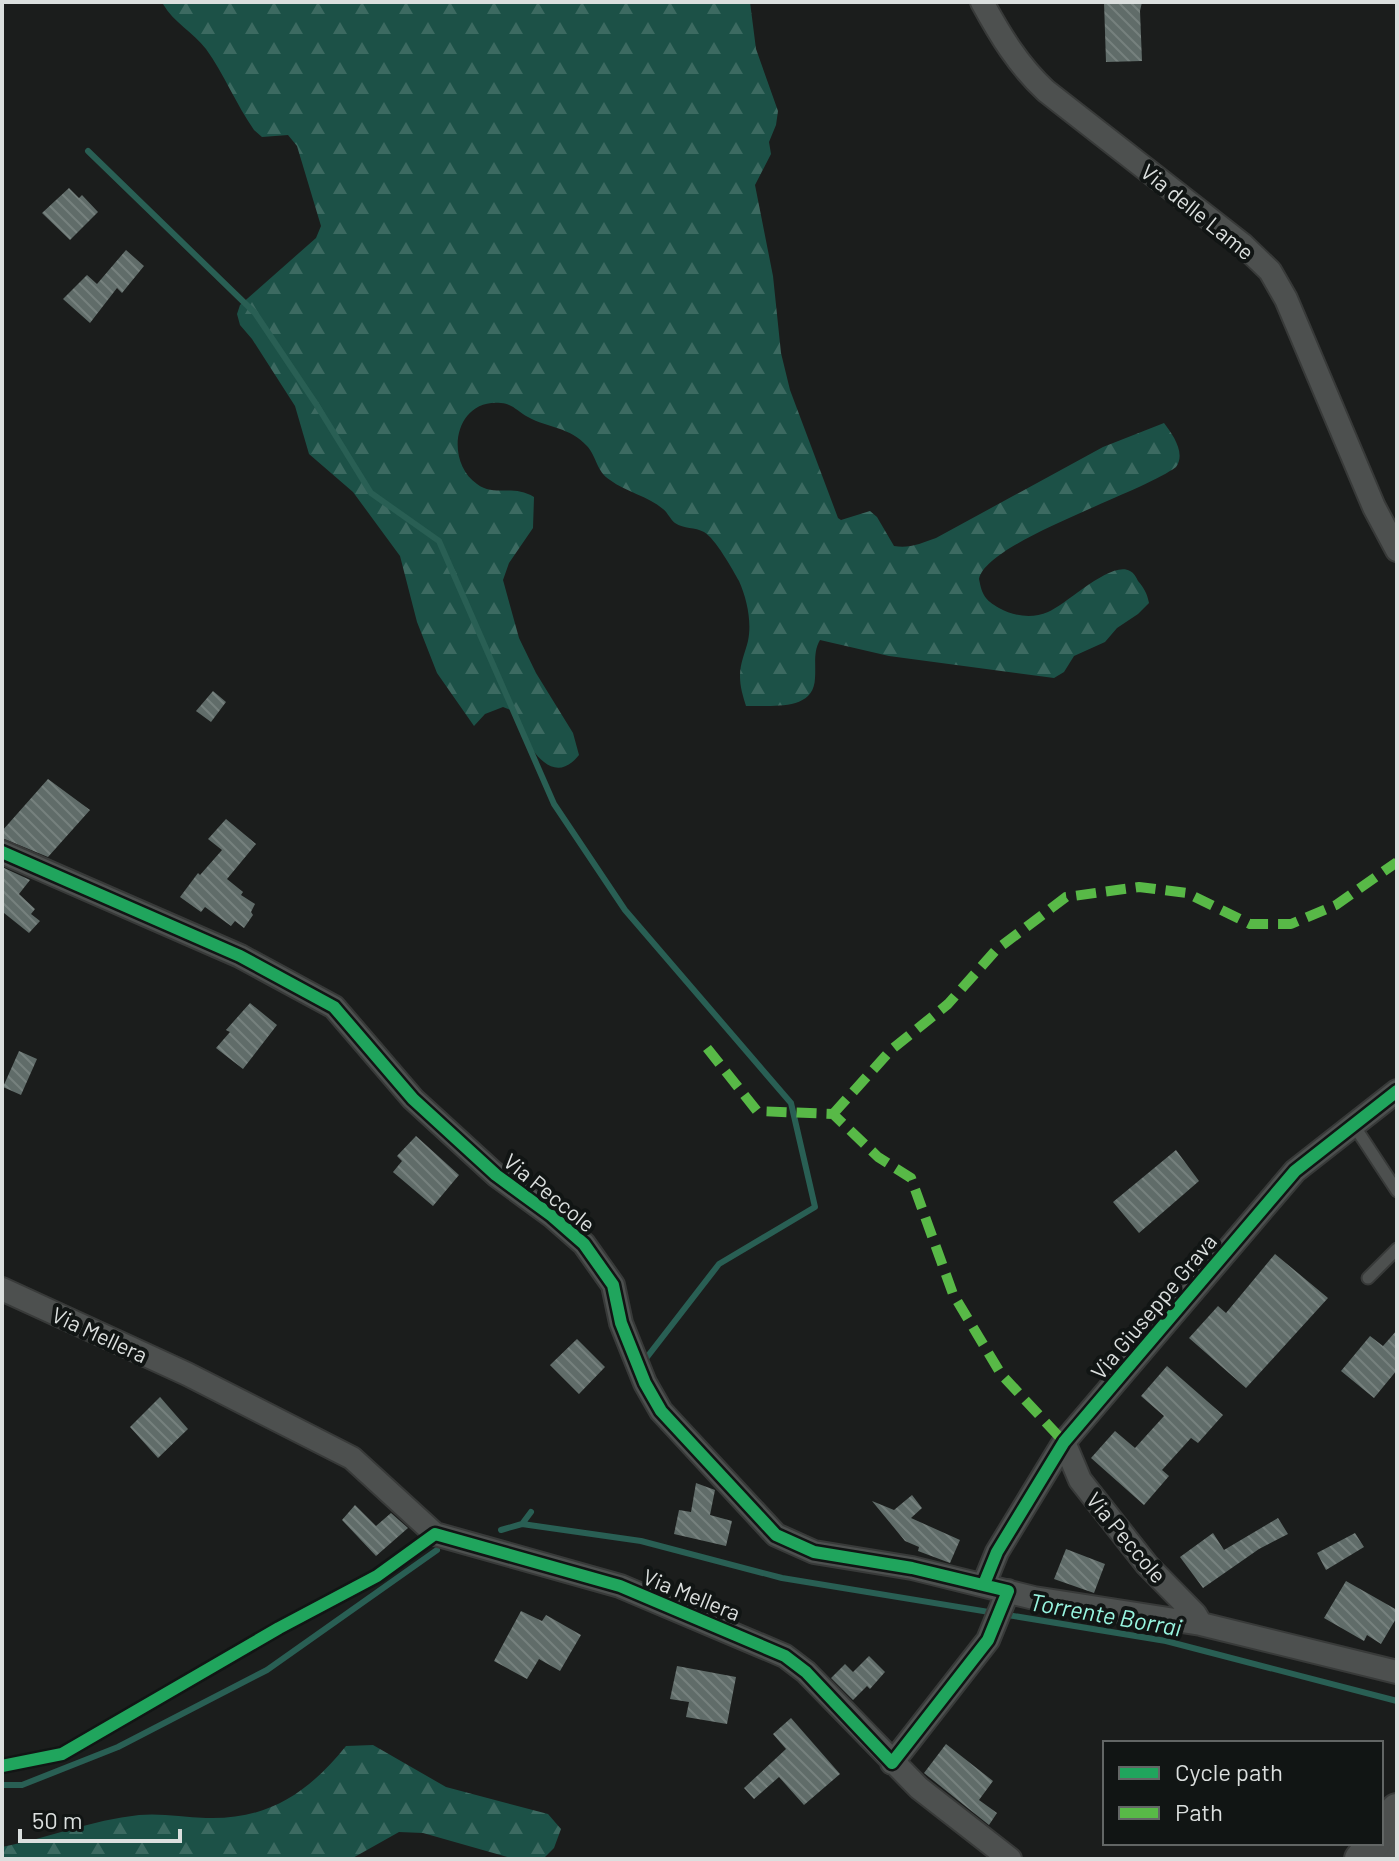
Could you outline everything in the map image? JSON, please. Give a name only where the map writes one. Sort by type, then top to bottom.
[{"type":"street","name":"Via delle Lame","points":[[982,2],[1005,43],[1046,91],[1243,245],[1270,271],[1286,299],[1374,507],[1397,550]]},
{"type":"street","name":"Via Peccole","points":[[2,852],[240,956],[334,1007],[413,1099],[496,1175],[584,1244],[613,1285],[621,1323],[645,1383],[661,1411],[776,1535],[814,1552],[912,1568],[984,1584],[1005,1599],[1201,1624],[1397,1672]]},
{"type":"street","name":"Via Giuseppe Grava","points":[[984,1584],[997,1552],[1064,1442],[1295,1171],[1397,1091]]},
{"type":"street","name":"Via Mellera","points":[[2,1289],[187,1374],[352,1458],[435,1534],[620,1586],[785,1656],[806,1672],[919,1788],[1010,1859]]},
{"type":"street","name":"Via Peccole","points":[[1064,1442],[1080,1480],[1147,1565],[1201,1624]]},
{"type":"street","points":[[892,1763],[988,1640],[1005,1599]]},
{"type":"street","points":[[1386,1827],[1387,1859]]},
{"type":"lane","points":[[1353,1124],[1397,1191]]},
{"type":"lane","points":[[1368,1278],[1397,1249]]},
{"type":"green space","points":[[164,2],[750,2],[756,49],[778,111],[769,142],[771,154],[755,185],[773,276],[781,353],[790,390],[838,518],[841,520],[870,511],[894,546],[921,544],[1103,447],[1164,423],[1179,450],[1176,467],[1008,549],[988,564],[979,579],[983,593],[990,602],[1004,611],[1023,616],[1048,612],[1100,577],[1122,569],[1134,574],[1149,603],[1117,628],[1105,642],[1074,656],[1064,672],[1054,678],[889,656],[820,640],[813,689],[807,697],[779,706],[746,706],[740,676],[749,634],[748,611],[739,581],[713,541],[704,532],[675,523],[657,505],[610,480],[587,446],[573,435],[536,421],[509,405],[485,404],[473,410],[464,420],[459,433],[460,461],[467,474],[483,488],[519,491],[534,497],[533,528],[509,563],[503,580],[519,638],[536,673],[573,733],[579,755],[568,765],[557,768],[547,764],[529,745],[511,710],[503,707],[485,714],[474,726],[437,673],[417,622],[400,556],[353,492],[309,454],[295,406],[240,325],[237,314],[240,305],[316,238],[321,226],[297,146],[288,135],[262,137],[254,130],[206,49],[173,17]]},
{"type":"green space","points":[[373,1745],[446,1787],[548,1814],[561,1829],[554,1848],[543,1859],[514,1859],[423,1833],[399,1832],[351,1859],[2,1859],[2,1847],[122,1817],[156,1814],[206,1818],[249,1814],[268,1808],[301,1790],[346,1746]]},
{"type":"building","points":[[1104,2],[1142,2],[1142,61],[1106,62]]},
{"type":"building","points":[[69,188],[79,198],[82,195],[98,212],[70,240],[42,213]]},
{"type":"building","points":[[126,250],[144,266],[122,293],[117,288],[90,323],[63,299],[87,275],[97,284]]},
{"type":"building","points":[[213,691],[226,702],[211,722],[196,711]]},
{"type":"building","points":[[48,779],[90,810],[48,857],[2,838],[2,831]]},
{"type":"building","points":[[226,819],[256,844],[227,879],[243,892],[241,895],[255,904],[251,912],[253,915],[244,928],[235,921],[231,926],[205,907],[201,912],[180,897],[198,873],[200,875],[222,850],[208,839]]},
{"type":"building","points":[[2,867],[30,880],[19,894],[35,909],[31,914],[40,921],[29,933],[4,913],[2,915]]},
{"type":"building","points":[[250,1003],[277,1025],[243,1069],[216,1048],[230,1032],[226,1030]]},
{"type":"building","points":[[19,1051],[37,1059],[21,1095],[3,1087]]},
{"type":"building","points":[[416,1136],[459,1175],[433,1206],[393,1172],[402,1161],[397,1156]]},
{"type":"building","points":[[1176,1150],[1199,1181],[1139,1233],[1113,1202]]},
{"type":"building","points":[[1275,1254],[1328,1298],[1246,1388],[1189,1338],[1218,1306],[1226,1313]]},
{"type":"building","points":[[1397,1330],[1397,1370],[1374,1398],[1341,1371],[1370,1336],[1383,1346]]},
{"type":"building","points":[[577,1339],[605,1367],[579,1394],[550,1365]]},
{"type":"building","points":[[1167,1366],[1223,1415],[1198,1443],[1191,1438],[1162,1470],[1169,1476],[1144,1505],[1091,1458],[1115,1431],[1135,1448],[1164,1416],[1141,1396]]},
{"type":"building","points":[[160,1397],[188,1429],[158,1458],[130,1427]]},
{"type":"building","points":[[696,1483],[715,1490],[710,1515],[732,1521],[726,1546],[674,1534],[679,1510],[691,1512]]},
{"type":"building","points":[[912,1495],[922,1508],[911,1518],[960,1540],[950,1563],[918,1551],[919,1547],[905,1541],[872,1501],[894,1510]]},
{"type":"building","points":[[355,1505],[376,1526],[391,1513],[408,1528],[376,1556],[342,1520]]},
{"type":"building","points":[[1278,1518],[1288,1534],[1259,1549],[1203,1588],[1180,1557],[1213,1533],[1224,1550]]},
{"type":"building","points":[[1355,1533],[1364,1547],[1326,1570],[1317,1553]]},
{"type":"building","points":[[1066,1549],[1105,1564],[1094,1593],[1054,1579]]},
{"type":"building","points":[[1346,1581],[1397,1610],[1397,1617],[1381,1644],[1367,1635],[1364,1641],[1324,1618]]},
{"type":"building","points":[[521,1611],[542,1621],[546,1615],[581,1635],[560,1671],[539,1659],[527,1679],[494,1661]]},
{"type":"building","points":[[869,1656],[885,1672],[870,1689],[867,1686],[853,1700],[831,1678],[845,1664],[853,1672]]},
{"type":"building","points":[[677,1666],[736,1677],[727,1724],[686,1717],[689,1702],[670,1699]]},
{"type":"building","points":[[791,1718],[840,1774],[804,1805],[779,1777],[754,1799],[744,1788],[786,1749],[773,1734]]},
{"type":"building","points":[[946,1744],[993,1781],[979,1800],[997,1813],[989,1825],[924,1773]]},
{"type":"waterway","points":[[88,151],[255,313],[371,493],[439,541],[554,804],[625,910],[791,1103],[815,1207],[719,1264],[644,1361]]},
{"type":"waterway","name":"Torrente Borrai","points":[[501,1530],[522,1524],[531,1512]]},
{"type":"waterway","name":"Torrente Borrai","points":[[522,1524],[641,1541],[782,1578],[1166,1641],[1397,1701]]},
{"type":"waterway","points":[[2,1785],[22,1785],[118,1747],[267,1670],[437,1550]]},
{"type":"marked path","points":[[833,1114],[891,1050],[948,1004],[996,950],[1066,897],[1139,887],[1187,893],[1250,924],[1291,924],[1336,905],[1397,862]]},
{"type":"marked path","points":[[707,1048],[757,1111],[833,1114],[878,1157],[911,1178],[953,1294],[1001,1374],[1064,1442]]},
{"type":"cycle path","points":[[2,852],[240,956],[334,1007],[413,1099],[496,1175],[584,1244],[613,1285],[621,1323],[645,1383],[661,1411],[776,1535],[814,1552],[912,1568],[1008,1591],[988,1640],[892,1763],[806,1672],[785,1656],[620,1586],[435,1534],[377,1576],[279,1628],[62,1754],[2,1766]]},
{"type":"cycle path","points":[[984,1584],[997,1552],[1064,1442],[1295,1171],[1397,1091]]}]
